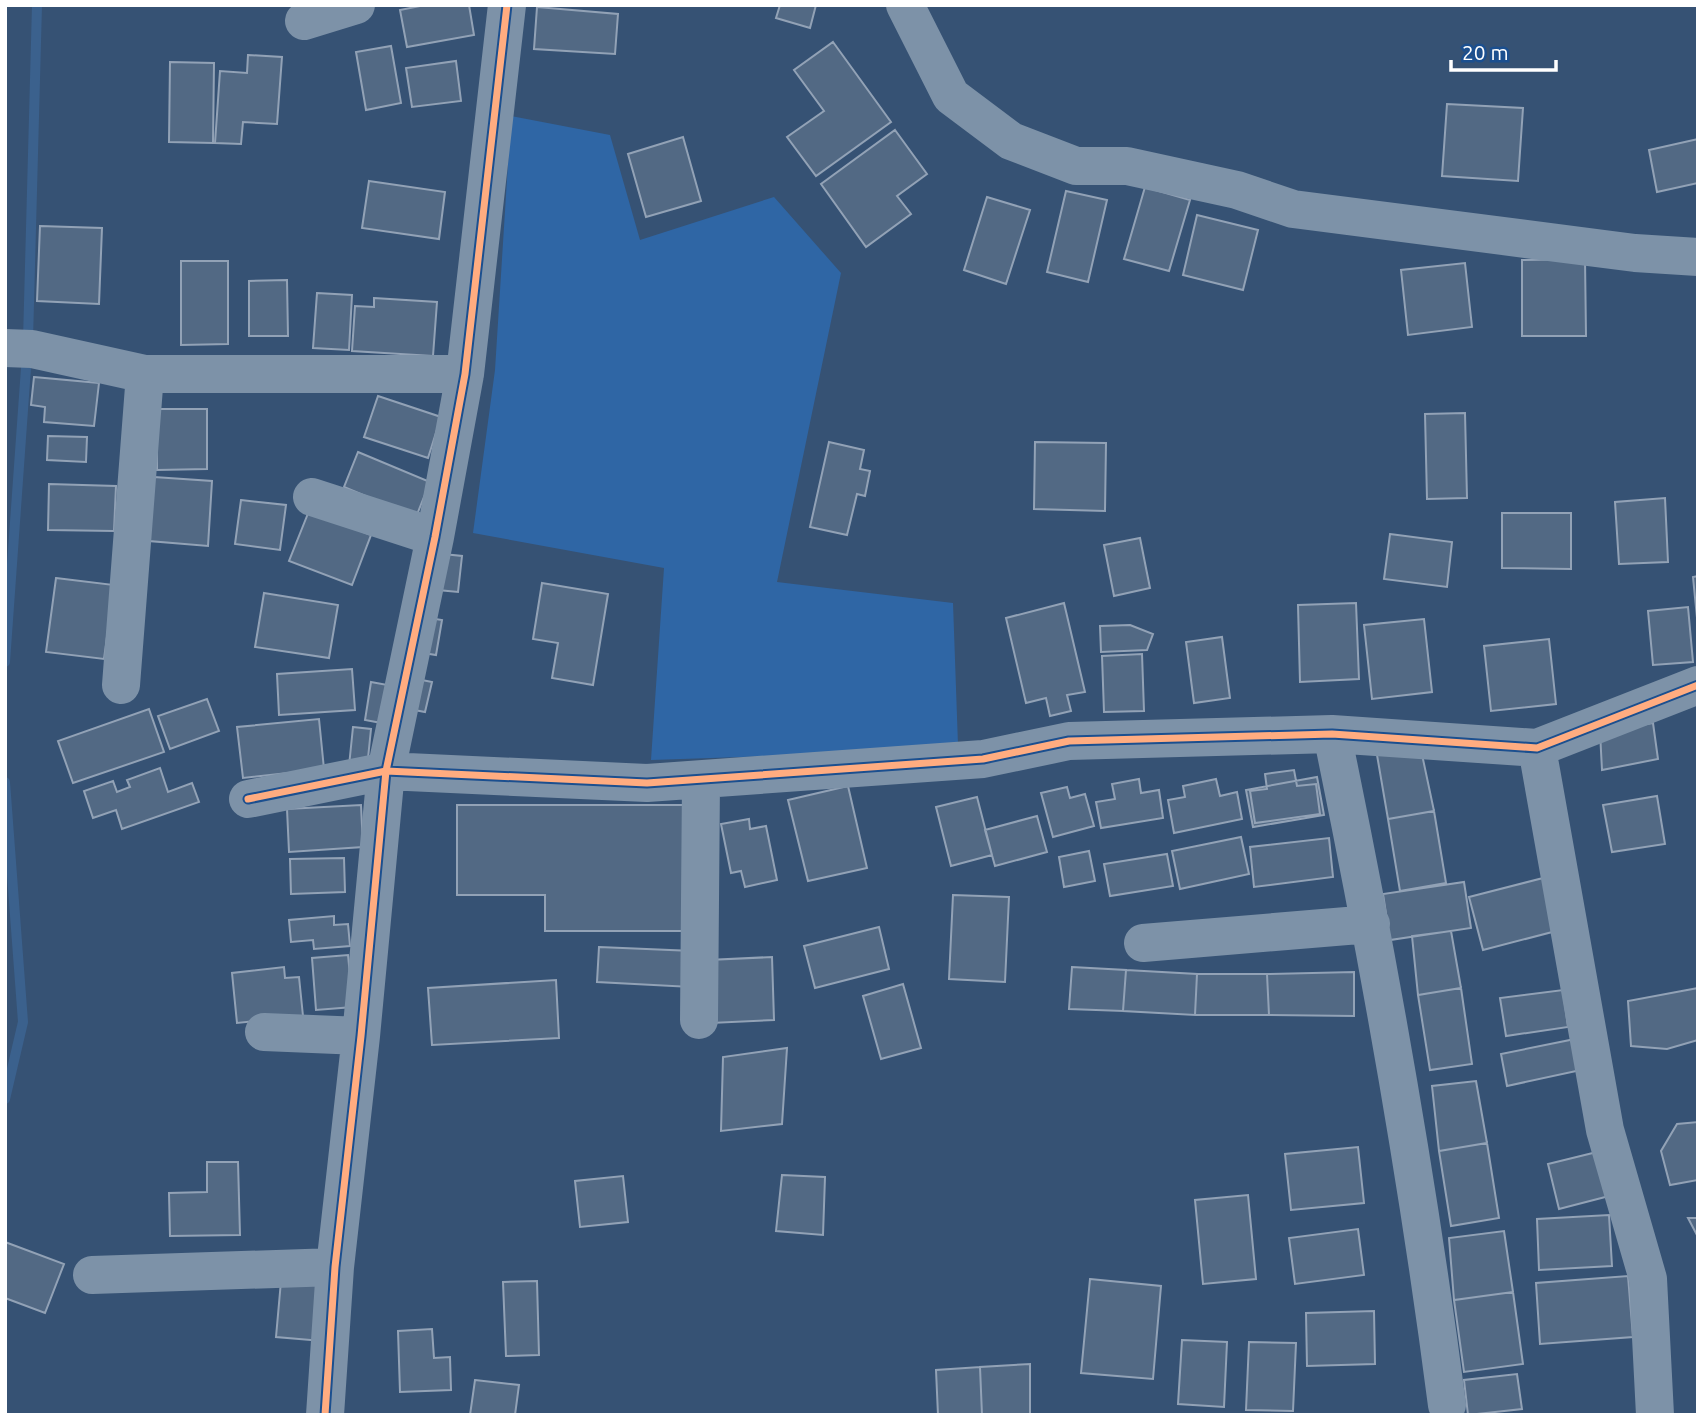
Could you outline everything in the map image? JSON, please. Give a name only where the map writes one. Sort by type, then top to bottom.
[{"type":"street","points":[[303,21],[356,5]]},
{"type":"street","points":[[325,1415],[335,1267],[361,1036],[386,771],[435,537],[465,374],[507,5]]},
{"type":"street","points":[[905,5],[951,96],[1012,141],[1076,166],[1128,166],[1237,190],[1293,209],[1635,253],[1698,257]]},
{"type":"street","points":[[19,348],[145,374],[465,374]]},
{"type":"street","points":[[121,685],[145,374]]},
{"type":"street","points":[[312,497],[435,537]]},
{"type":"street","points":[[248,799],[386,771],[647,783],[701,781],[983,759],[1069,741],[1332,734],[1537,748],[1698,685]]},
{"type":"street","points":[[1332,734],[1371,925],[1432,1287],[1447,1405]]},
{"type":"street","points":[[1537,748],[1605,1130],[1648,1279],[1655,1415]]},
{"type":"street","points":[[699,1020],[701,781]]},
{"type":"street","points":[[1143,943],[1371,925]]},
{"type":"street","points":[[264,1032],[361,1036]]},
{"type":"street","points":[[92,1275],[335,1267]]},
{"type":"shaded area","points":[[511,116],[610,135],[640,240],[774,197],[841,273],[777,582],[953,603],[958,745],[926,751],[651,760],[664,568],[473,533],[495,370]]},
{"type":"building","points":[[425,5],[469,5],[474,35],[407,47],[400,10]]},
{"type":"building","points":[[780,5],[816,5],[810,28],[776,18]]},
{"type":"building","points":[[537,7],[618,14],[615,54],[534,49]]},
{"type":"building","points":[[833,42],[891,122],[816,176],[787,137],[824,111],[794,70]]},
{"type":"building","points":[[391,46],[401,103],[366,110],[356,52]]},
{"type":"building","points":[[248,55],[282,57],[277,124],[243,122],[241,144],[215,143],[220,71],[247,73]]},
{"type":"building","points":[[456,61],[461,101],[412,107],[406,68]]},
{"type":"building","points":[[170,62],[214,63],[213,143],[169,142]]},
{"type":"building","points":[[1447,104],[1523,108],[1518,181],[1442,176]]},
{"type":"building","points":[[895,130],[927,174],[897,196],[911,214],[866,247],[821,184]]},
{"type":"building","points":[[683,137],[701,201],[646,217],[628,154]]},
{"type":"building","points":[[1698,139],[1698,183],[1657,192],[1649,150]]},
{"type":"building","points":[[369,181],[445,192],[439,239],[362,228]]},
{"type":"building","points":[[1145,187],[1190,200],[1169,271],[1124,259]]},
{"type":"building","points":[[1066,191],[1107,200],[1088,282],[1047,272]]},
{"type":"building","points":[[987,197],[1030,210],[1006,284],[964,270]]},
{"type":"building","points":[[1197,215],[1258,230],[1243,290],[1183,275]]},
{"type":"building","points":[[40,226],[102,228],[99,304],[37,301]]},
{"type":"building","points":[[1585,259],[1586,336],[1522,336],[1522,260]]},
{"type":"building","points":[[181,261],[228,261],[228,344],[181,345]]},
{"type":"building","points":[[1465,263],[1472,327],[1408,335],[1401,270]]},
{"type":"building","points":[[287,280],[288,336],[249,336],[249,281]]},
{"type":"building","points":[[317,293],[352,295],[349,350],[313,348]]},
{"type":"building","points":[[374,298],[437,302],[433,356],[352,351],[355,306],[374,307]]},
{"type":"building","points":[[34,377],[99,383],[94,426],[44,422],[45,407],[31,405]]},
{"type":"building","points":[[378,396],[441,417],[428,458],[364,437]]},
{"type":"building","points":[[157,409],[207,409],[207,469],[157,470]]},
{"type":"building","points":[[1465,413],[1467,498],[1427,499],[1425,414]]},
{"type":"building","points":[[48,436],[87,437],[86,462],[47,460]]},
{"type":"building","points":[[829,442],[864,450],[860,469],[870,471],[865,496],[857,494],[847,535],[810,527]]},
{"type":"building","points":[[1035,442],[1106,443],[1105,511],[1034,509]]},
{"type":"building","points":[[358,452],[430,482],[416,517],[344,487]]},
{"type":"building","points":[[154,477],[212,481],[208,546],[149,541]]},
{"type":"building","points":[[49,484],[116,486],[114,531],[48,530]]},
{"type":"building","points":[[1665,498],[1668,562],[1619,564],[1615,502]]},
{"type":"building","points":[[241,500],[286,505],[280,550],[235,544]]},
{"type":"building","points":[[309,511],[371,535],[352,585],[289,561]]},
{"type":"building","points":[[1502,513],[1571,513],[1571,569],[1502,568]]},
{"type":"building","points":[[1390,534],[1452,542],[1447,587],[1384,579]]},
{"type":"building","points":[[1140,538],[1150,588],[1114,596],[1104,545]]},
{"type":"building","points":[[443,554],[462,556],[458,592],[438,590]]},
{"type":"building","points":[[1698,576],[1698,628],[1693,577]]},
{"type":"building","points":[[56,578],[114,585],[104,659],[46,652]]},
{"type":"building","points":[[542,583],[608,594],[593,685],[552,678],[558,643],[533,639]]},
{"type":"building","points":[[264,593],[338,605],[329,658],[255,647]]},
{"type":"building","points":[[1064,603],[1085,692],[1067,695],[1071,711],[1050,716],[1046,698],[1026,703],[1006,618]]},
{"type":"building","points":[[1356,603],[1359,679],[1300,682],[1298,605]]},
{"type":"building","points":[[1688,607],[1693,662],[1653,665],[1648,611]]},
{"type":"building","points":[[423,617],[442,620],[436,655],[417,652]]},
{"type":"building","points":[[1424,619],[1432,692],[1372,699],[1364,625]]},
{"type":"building","points":[[1130,625],[1153,634],[1147,650],[1101,652],[1100,626]]},
{"type":"building","points":[[1222,637],[1230,698],[1194,703],[1186,642]]},
{"type":"building","points":[[1549,639],[1556,704],[1491,711],[1484,646]]},
{"type":"building","points":[[1142,654],[1144,711],[1104,712],[1102,656]]},
{"type":"building","points":[[352,669],[355,710],[279,715],[277,674]]},
{"type":"building","points":[[417,679],[432,682],[425,712],[409,709]]},
{"type":"building","points":[[371,682],[393,686],[387,724],[365,720]]},
{"type":"building","points":[[207,699],[219,731],[170,749],[158,716]]},
{"type":"building","points":[[149,709],[164,752],[73,783],[58,741]]},
{"type":"building","points":[[319,719],[324,769],[243,778],[237,727]]},
{"type":"building","points":[[1653,723],[1658,759],[1602,770],[1600,732]]},
{"type":"building","points":[[353,727],[371,729],[367,768],[349,766]]},
{"type":"building","points":[[1420,745],[1434,811],[1388,819],[1377,755]]},
{"type":"building","points":[[160,768],[168,792],[192,783],[199,802],[122,829],[116,810],[93,818],[84,791],[113,781],[117,792],[130,787],[127,780]]},
{"type":"building","points":[[1294,770],[1297,786],[1316,784],[1320,814],[1255,823],[1250,791],[1267,789],[1265,774]]},
{"type":"building","points":[[1317,777],[1324,815],[1253,827],[1246,790]]},
{"type":"building","points":[[1139,779],[1141,793],[1159,790],[1163,818],[1101,828],[1096,802],[1115,799],[1112,784]]},
{"type":"building","points":[[1216,779],[1220,796],[1237,792],[1242,819],[1174,833],[1168,800],[1185,797],[1183,786]]},
{"type":"building","points":[[848,786],[867,868],[808,881],[788,800]]},
{"type":"building","points":[[1067,787],[1070,798],[1085,794],[1094,826],[1053,837],[1041,793]]},
{"type":"building","points":[[1657,796],[1665,844],[1612,852],[1603,805]]},
{"type":"building","points":[[977,797],[992,855],[951,866],[936,807]]},
{"type":"building","points":[[361,805],[363,847],[289,852],[287,809]]},
{"type":"building","points":[[457,805],[687,805],[686,931],[545,931],[545,895],[457,895]]},
{"type":"building","points":[[1434,811],[1446,883],[1400,891],[1388,819]]},
{"type":"building","points":[[1037,816],[1047,852],[995,866],[985,830]]},
{"type":"building","points":[[749,819],[750,829],[766,826],[777,880],[745,887],[741,871],[731,873],[721,824]]},
{"type":"building","points":[[1241,837],[1249,874],[1180,889],[1172,851]]},
{"type":"building","points":[[1329,838],[1333,877],[1254,887],[1250,847]]},
{"type":"building","points":[[1089,851],[1095,881],[1064,887],[1059,857]]},
{"type":"building","points":[[1167,854],[1173,886],[1110,896],[1104,864]]},
{"type":"building","points":[[344,858],[345,892],[291,894],[290,859]]},
{"type":"building","points":[[1547,877],[1560,930],[1483,950],[1469,897]]},
{"type":"building","points":[[1464,882],[1471,928],[1390,940],[1383,894]]},
{"type":"building","points":[[953,895],[1009,897],[1005,982],[949,979]]},
{"type":"building","points":[[334,916],[334,925],[348,924],[350,946],[314,949],[313,940],[291,942],[289,920]]},
{"type":"building","points":[[879,927],[889,969],[815,988],[804,946]]},
{"type":"building","points":[[1451,931],[1461,988],[1418,995],[1412,936]]},
{"type":"building","points":[[599,947],[693,951],[691,987],[597,982]]},
{"type":"building","points":[[348,955],[353,1007],[316,1010],[312,958]]},
{"type":"building","points":[[772,957],[774,1020],[711,1023],[708,960]]},
{"type":"building","points":[[284,967],[285,978],[299,977],[303,1016],[237,1023],[232,973]]},
{"type":"building","points":[[1072,967],[1126,970],[1123,1011],[1069,1009]]},
{"type":"building","points":[[1126,970],[1197,974],[1195,1015],[1123,1011]]},
{"type":"building","points":[[1354,972],[1354,1016],[1269,1015],[1267,974]]},
{"type":"building","points":[[1197,974],[1267,974],[1269,1015],[1195,1015]]},
{"type":"building","points":[[556,980],[559,1038],[432,1045],[428,988]]},
{"type":"building","points":[[903,984],[921,1048],[881,1059],[863,996]]},
{"type":"building","points":[[1461,988],[1472,1064],[1430,1070],[1418,995]]},
{"type":"building","points":[[1698,988],[1698,1040],[1667,1049],[1631,1046],[1628,1001]]},
{"type":"building","points":[[1563,990],[1568,1027],[1506,1036],[1500,998]]},
{"type":"building","points":[[1575,1039],[1581,1070],[1507,1086],[1501,1054]]},
{"type":"building","points":[[787,1048],[782,1124],[721,1131],[723,1057]]},
{"type":"building","points":[[1476,1081],[1487,1143],[1439,1151],[1432,1086]]},
{"type":"building","points":[[1698,1122],[1698,1180],[1670,1185],[1661,1151],[1677,1124]]},
{"type":"building","points":[[1487,1143],[1499,1218],[1451,1226],[1439,1151]]},
{"type":"building","points":[[1358,1147],[1364,1203],[1291,1210],[1285,1154]]},
{"type":"building","points":[[1601,1151],[1613,1195],[1559,1209],[1548,1164]]},
{"type":"building","points":[[207,1162],[238,1162],[240,1235],[170,1236],[169,1193],[207,1192]]},
{"type":"building","points":[[782,1175],[825,1177],[823,1235],[776,1231]]},
{"type":"building","points":[[623,1176],[628,1222],[580,1227],[575,1181]]},
{"type":"building","points":[[1248,1195],[1256,1279],[1203,1284],[1195,1200]]},
{"type":"building","points":[[1609,1215],[1612,1266],[1539,1270],[1537,1219]]},
{"type":"building","points":[[1688,1218],[1698,1218],[1698,1237]]},
{"type":"building","points":[[1358,1229],[1364,1275],[1295,1284],[1289,1238]]},
{"type":"building","points":[[1504,1231],[1513,1292],[1454,1300],[1449,1238]]},
{"type":"building","points":[[5,1242],[64,1264],[45,1313],[5,1298]]},
{"type":"building","points":[[1628,1276],[1633,1337],[1540,1344],[1536,1283]]},
{"type":"building","points":[[1090,1279],[1161,1286],[1153,1379],[1081,1373]]},
{"type":"building","points":[[281,1281],[328,1284],[322,1341],[276,1337]]},
{"type":"building","points":[[537,1281],[539,1355],[506,1356],[503,1282]]},
{"type":"building","points":[[1513,1292],[1523,1364],[1464,1372],[1454,1300]]},
{"type":"building","points":[[1374,1311],[1375,1364],[1307,1366],[1306,1313]]},
{"type":"building","points":[[432,1329],[434,1358],[450,1357],[451,1390],[400,1392],[398,1331]]},
{"type":"building","points":[[1182,1340],[1227,1342],[1224,1407],[1178,1404]]},
{"type":"building","points":[[1249,1342],[1296,1343],[1293,1411],[1246,1410]]},
{"type":"building","points":[[1030,1364],[1030,1415],[982,1415],[980,1367]]},
{"type":"building","points":[[980,1367],[982,1415],[938,1415],[936,1370]]},
{"type":"building","points":[[1517,1374],[1522,1409],[1468,1415],[1464,1380]]},
{"type":"building","points":[[475,1380],[519,1385],[515,1415],[470,1415]]},
{"type":"waterway","points":[[5,662],[28,340],[37,5]]},
{"type":"waterway","points":[[5,782],[23,1022],[5,1099]]},
{"type":"cycle path","points":[[325,1415],[335,1267],[361,1036],[386,771],[435,537],[465,374],[507,5]]},
{"type":"cycle path","points":[[248,799],[386,771],[647,783],[983,759],[1069,741],[1332,734],[1537,748],[1698,685]]}]
